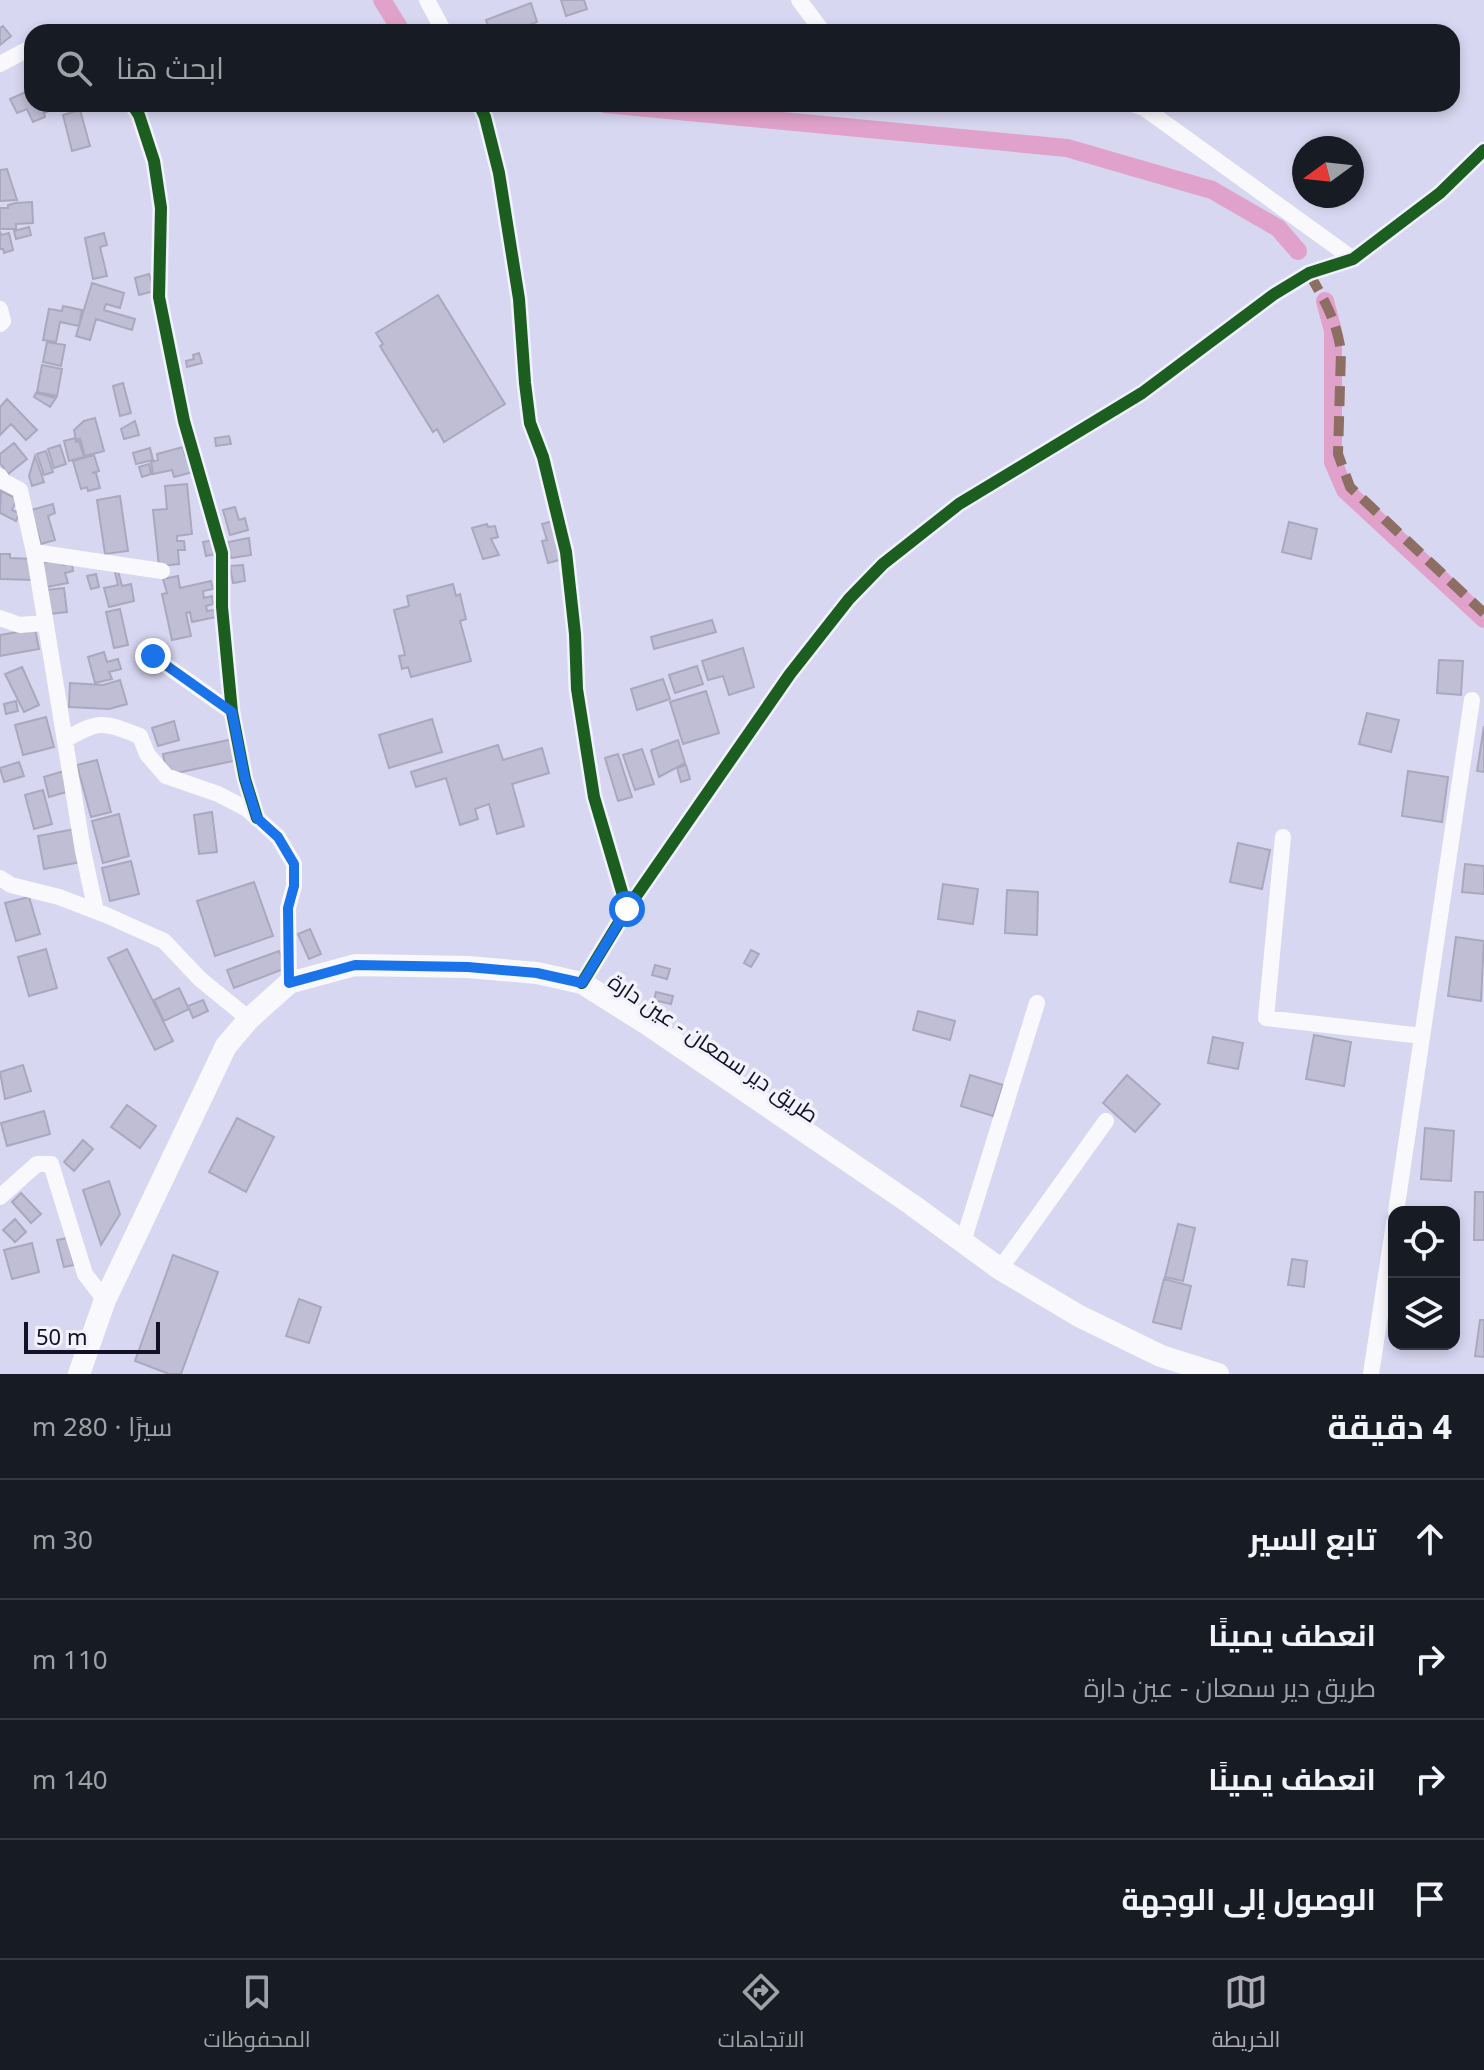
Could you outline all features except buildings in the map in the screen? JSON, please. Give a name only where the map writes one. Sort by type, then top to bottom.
[{"type":"main road","name":"طريق دير سمعان - عين دارة","points":[[79,1374],[105,1300],[226,1046],[249,1019],[289,983],[355,965],[468,967],[537,973],[582,983],[647,1024],[1000,1269],[1079,1316],[1161,1356],[1218,1374]]},
{"type":"street","points":[[427,0],[440,24]]},
{"type":"street","points":[[799,0],[817,24]]},
{"type":"street","points":[[0,64],[24,51]]},
{"type":"street","points":[[137,112],[154,161],[161,208],[159,297],[184,421],[222,553],[222,607],[232,712],[245,779],[257,818]]},
{"type":"street","points":[[481,112],[499,173],[519,299],[530,423],[543,457],[566,552],[575,634],[577,689],[594,797],[627,909]]},
{"type":"street","points":[[1150,112],[1353,259]]},
{"type":"street","points":[[582,983],[627,909],[818,635],[883,564],[959,504],[1142,393],[1273,295],[1309,273],[1353,259],[1440,193],[1484,150]]},
{"type":"street","points":[[0,309],[3,321],[0,324]]},
{"type":"street","points":[[0,476],[20,490],[34,552],[83,851],[96,911]]},
{"type":"street","points":[[34,552],[162,571]]},
{"type":"street","points":[[0,618],[20,625],[44,623]]},
{"type":"street","points":[[153,656],[232,712]]},
{"type":"street","points":[[1397,1206],[1472,700]]},
{"type":"street","points":[[65,740],[93,724],[140,736],[147,754],[166,776],[218,794],[247,809],[278,837],[294,864],[294,886],[288,908],[289,983]]},
{"type":"street","points":[[1283,837],[1266,1018],[1422,1036]]},
{"type":"street","points":[[0,878],[11,885],[59,897],[96,911],[164,941],[200,979],[249,1019]]},
{"type":"street","points":[[963,1242],[1037,1003]]},
{"type":"street","points":[[1000,1269],[1106,1121]]},
{"type":"street","points":[[0,1197],[37,1164],[51,1164],[85,1274],[105,1300]]},
{"type":"street","points":[[1371,1374],[1388,1262]]},
{"type":"waterway","points":[[382,0],[397,24]]},
{"type":"waterway","points":[[689,112],[1067,148],[1212,190],[1278,228],[1298,251]]},
{"type":"waterway","points":[[1325,301],[1333,331],[1333,462],[1345,490],[1484,619]]},
{"type":"marked path","points":[[1309,273],[1329,311],[1339,341],[1338,454],[1350,487],[1484,613]]},
{"type":"cycle path","points":[[137,112],[154,161],[161,208],[159,297],[184,421],[222,553],[222,607],[232,712],[245,779],[257,818]]},
{"type":"cycle path","points":[[483,112],[499,173],[519,299],[530,423],[543,457],[566,552],[575,634],[577,689],[594,797],[627,909]]},
{"type":"cycle path","points":[[582,983],[627,909],[790,674],[849,599],[883,564],[959,504],[1142,393],[1273,295],[1309,273],[1353,259],[1440,193],[1484,150]]},
{"type":"route","points":[[153,656],[232,712],[245,779],[257,818],[278,837],[294,864],[294,886],[288,908],[289,983],[355,965],[468,967],[537,973],[582,983],[627,909]]}]
